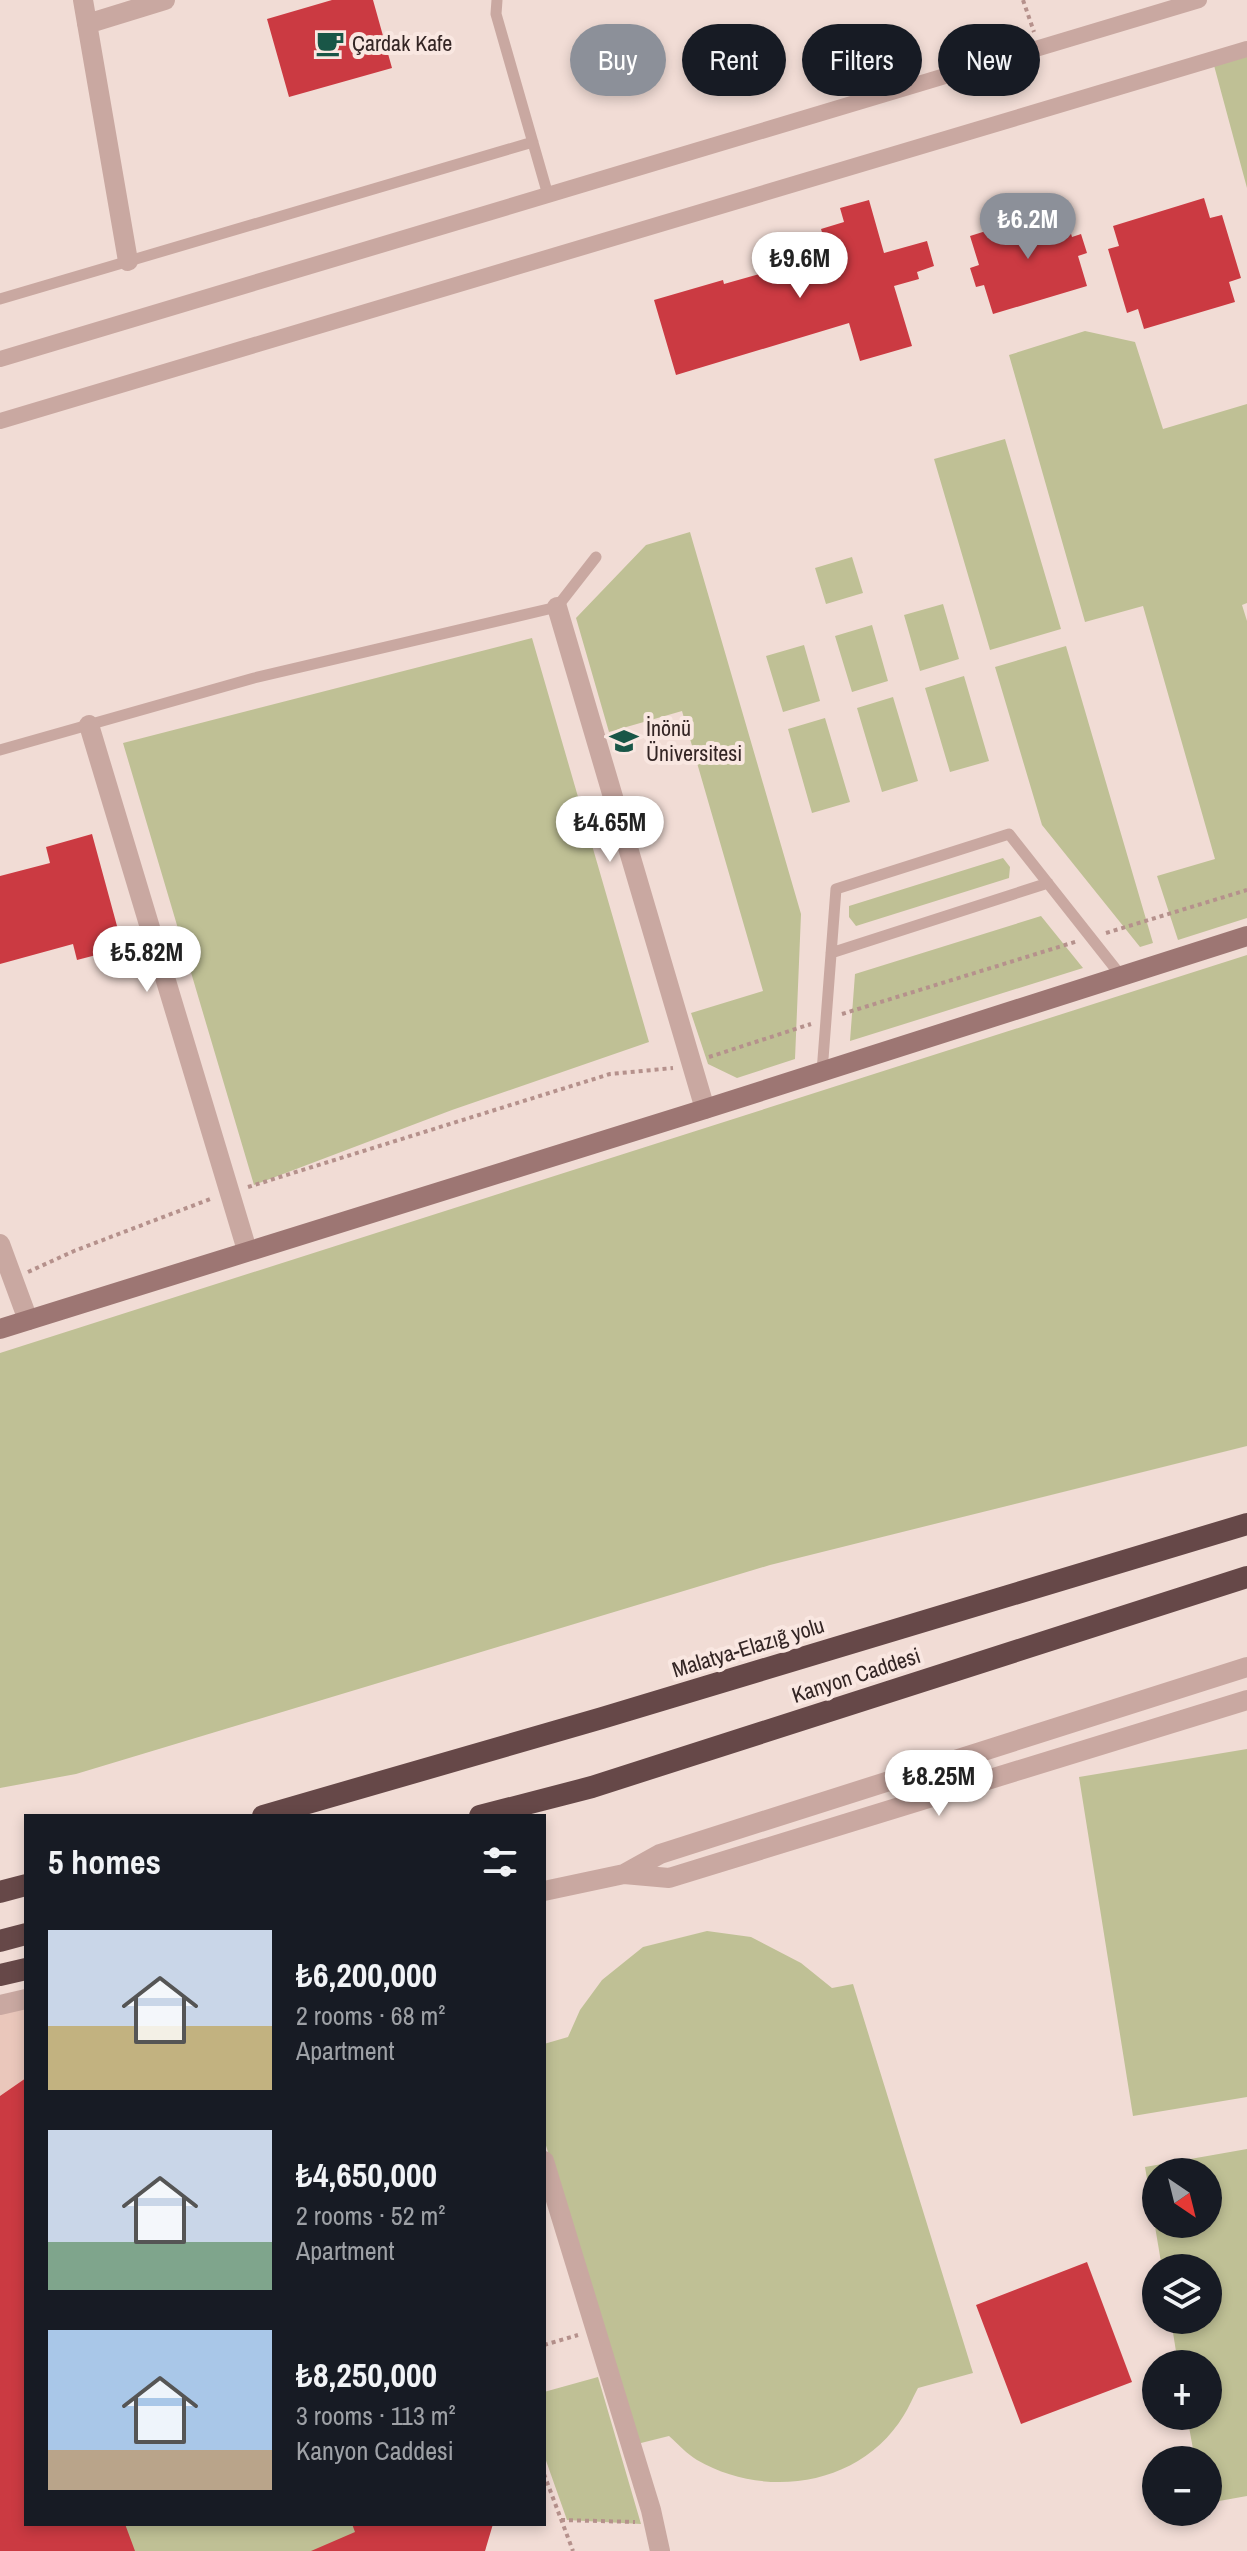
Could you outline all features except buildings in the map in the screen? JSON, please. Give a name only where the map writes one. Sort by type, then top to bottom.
[{"type":"highway","name":"Malatya-Elazığ yolu","points":[[270,1814],[602,1718],[1247,1524]]},
{"type":"highway","name":"Kanyon Caddesi","points":[[488,1814],[583,1789],[1247,1577]]},
{"type":"highway","points":[[509,1814],[583,1789]]},
{"type":"highway","points":[[0,1892],[24,1886]]},
{"type":"highway","points":[[0,1941],[24,1935]]},
{"type":"highway","points":[[0,1975],[24,1969]]},
{"type":"main road","points":[[0,1329],[1247,936]]},
{"type":"street","points":[[83,0],[128,261]]},
{"type":"street","points":[[87,24],[165,0]]},
{"type":"street","points":[[1040,48],[1199,0]]},
{"type":"street","points":[[0,421],[1247,49]]},
{"type":"street","points":[[0,359],[938,78]]},
{"type":"street","points":[[557,607],[705,1109]]},
{"type":"street","points":[[89,725],[247,1250]]},
{"type":"street","points":[[0,1244],[28,1320]]},
{"type":"street","points":[[546,1891],[624,1874],[660,1854],[1247,1667]]},
{"type":"street","points":[[624,1874],[669,1878],[1247,1700]]},
{"type":"street","points":[[0,2005],[24,1999]]},
{"type":"street","points":[[546,2167],[654,2522],[660,2551]]},
{"type":"lane","points":[[497,0],[496,14],[548,195]]},
{"type":"lane","points":[[0,299],[533,142]]},
{"type":"lane","points":[[0,750],[254,678],[557,607],[596,557]]},
{"type":"lane","points":[[822,1072],[836,889],[1009,834],[1122,977]]},
{"type":"lane","points":[[831,953],[1048,883]]},
{"type":"path","points":[[1023,0],[1032,24]]},
{"type":"path","points":[[13,1279],[74,1251],[229,1192],[610,1074],[691,1063],[1247,890]]},
{"type":"path","points":[[546,2344],[596,2329]]},
{"type":"path","points":[[546,2479],[573,2551]]},
{"type":"path","points":[[561,2520],[654,2522]]},
{"type":"green space","points":[[1247,56],[1247,188],[1212,58]]},
{"type":"green space","points":[[1085,331],[1135,342],[1163,429],[1247,404],[1247,603],[1242,605],[1247,621],[1247,918],[1178,940],[1157,876],[1215,859],[1143,606],[1085,622],[1009,355]]},
{"type":"green space","points":[[1005,439],[1061,629],[990,650],[934,459]]},
{"type":"green space","points":[[690,532],[801,914],[795,1059],[737,1078],[708,1064],[691,1013],[763,991],[682,711],[609,732],[576,618],[646,545]]},
{"type":"green space","points":[[852,557],[863,593],[826,604],[815,568]]},
{"type":"green space","points":[[943,604],[959,659],[920,671],[904,615]]},
{"type":"green space","points":[[872,625],[888,681],[852,692],[835,636]]},
{"type":"green space","points":[[532,638],[649,1042],[452,1110],[254,1185],[123,743]]},
{"type":"green space","points":[[804,645],[820,701],[783,712],[766,656]]},
{"type":"green space","points":[[1066,646],[1153,943],[1140,947],[1042,825],[995,667]]},
{"type":"green space","points":[[964,676],[989,761],[950,772],[925,688]]},
{"type":"green space","points":[[893,697],[918,781],[882,792],[857,708]]},
{"type":"green space","points":[[825,718],[850,802],[812,813],[788,729]]},
{"type":"green space","points":[[1003,858],[1010,867],[1009,878],[856,926],[849,917],[849,906]]},
{"type":"green space","points":[[1041,916],[1083,968],[850,1041],[855,974]]},
{"type":"green space","points":[[1247,955],[1247,1446],[770,1565],[76,1774],[0,1788],[0,1353]]},
{"type":"green space","points":[[1247,1749],[1247,2097],[1133,2116],[1079,1777]]},
{"type":"green space","points":[[707,1931],[751,1937],[801,1963],[832,1988],[853,1984],[973,2373],[918,2388],[904,2415],[886,2439],[863,2458],[838,2471],[810,2479],[781,2482],[752,2480],[693,2458],[669,2436],[637,2444],[546,2146],[546,2043],[568,2037],[580,2010],[602,1980],[643,1947]]},
{"type":"green space","points":[[21,2082],[24,2526],[490,2526],[485,2551],[0,2551],[0,2096]]},
{"type":"green space","points":[[1247,2149],[1247,2496],[1222,2500],[1222,2446],[1192,2446],[1190,2430],[1222,2430],[1222,2350],[1176,2350],[1173,2334],[1222,2334],[1222,2254],[1160,2254],[1157,2238],[1222,2238],[1222,2158],[1196,2158]]},
{"type":"green space","points":[[598,2377],[641,2524],[567,2520],[546,2461],[546,2391]]},
{"type":"shaded area","points":[[24,1999],[24,2081],[0,2096],[0,2005]]},
{"type":"place","name":"Çardak Kafe","points":[[330,43]]},
{"type":"place","name":"İnönü Üniversitesi","points":[[624,741]]}]
